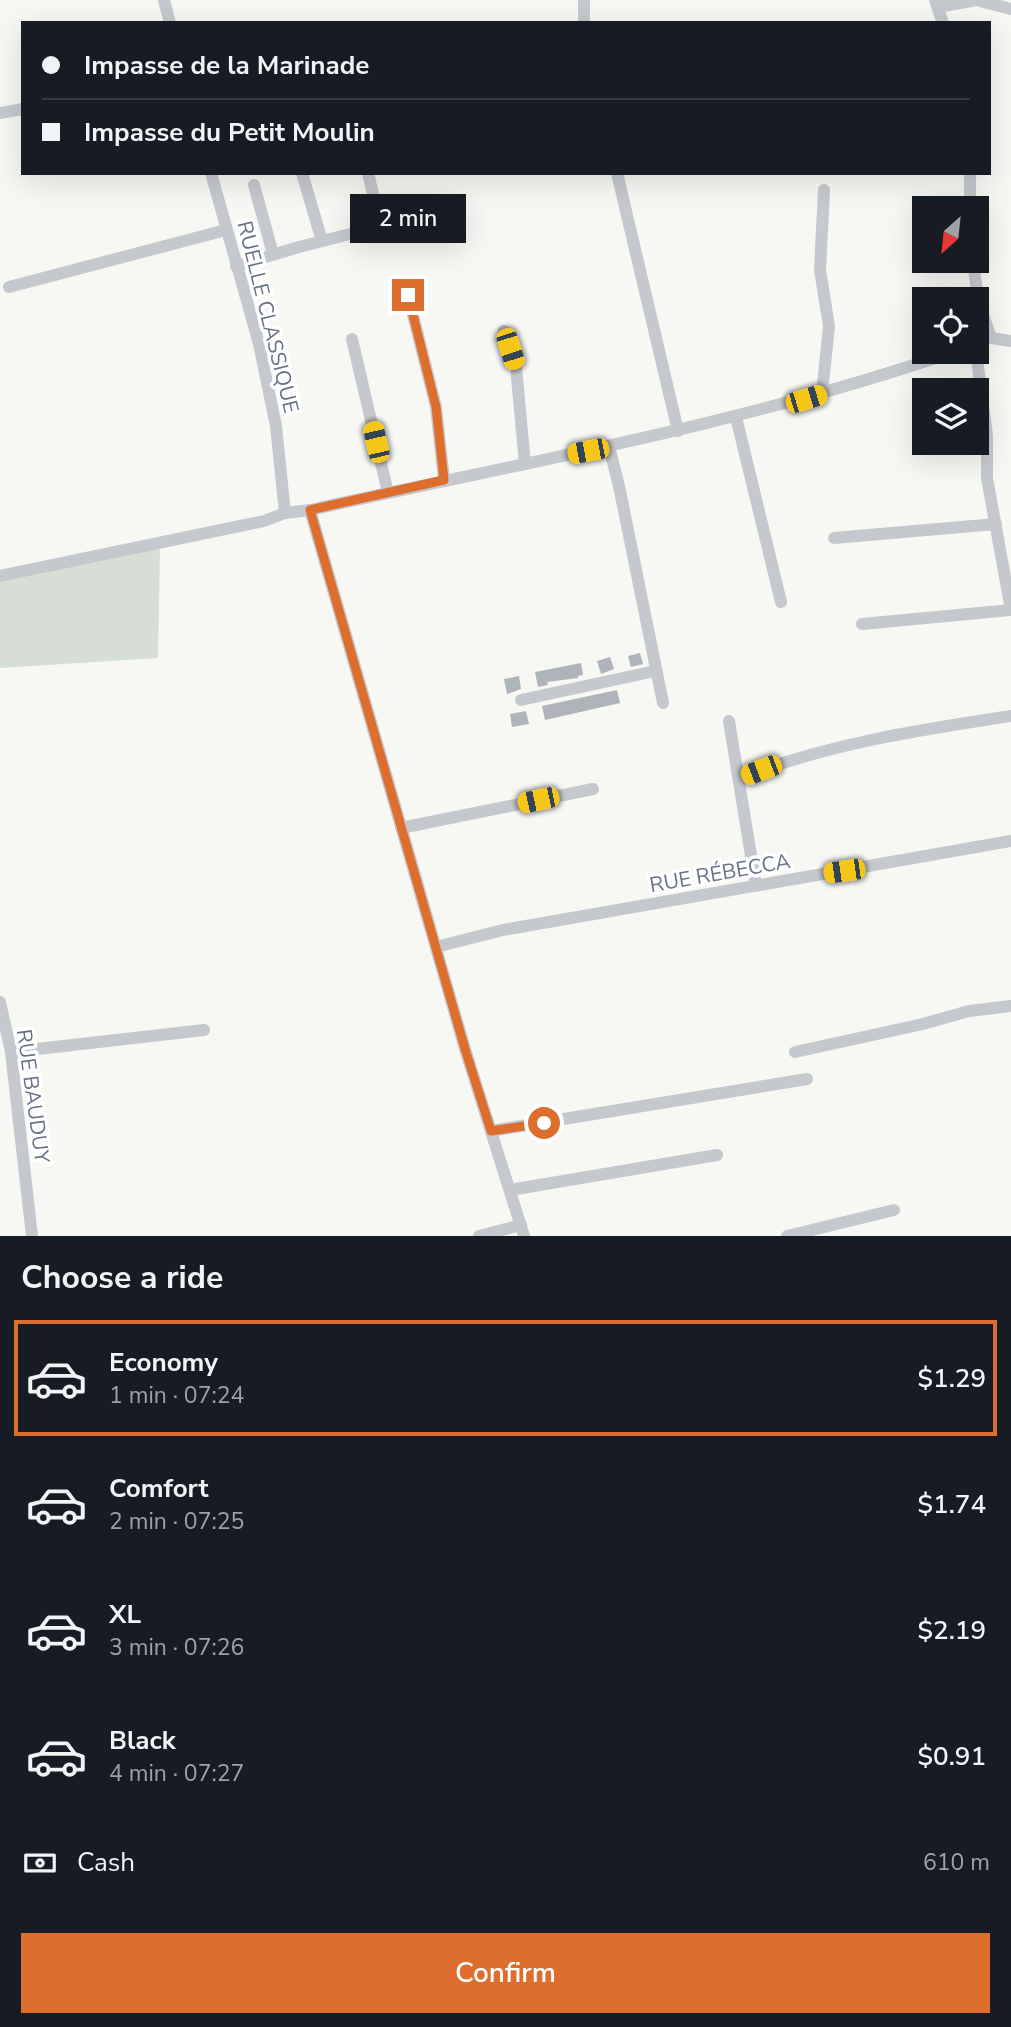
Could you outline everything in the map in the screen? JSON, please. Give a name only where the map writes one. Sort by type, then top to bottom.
[{"type":"street","points":[[164,0],[169,21]]},
{"type":"street","points":[[584,0],[584,21]]},
{"type":"street","points":[[942,21],[936,3],[976,0],[1011,9]]},
{"type":"street","points":[[0,113],[21,109]]},
{"type":"street","name":"RUELLE CLASSIQUE","points":[[212,175],[259,344],[276,426],[285,513]]},
{"type":"street","points":[[303,175],[322,241]]},
{"type":"street","points":[[368,175],[381,228]]},
{"type":"street","points":[[617,175],[678,430]]},
{"type":"street","points":[[970,175],[970,196]]},
{"type":"street","points":[[254,186],[273,254]]},
{"type":"street","points":[[822,394],[829,326],[820,270],[824,190]]},
{"type":"street","points":[[236,266],[417,217]]},
{"type":"street","points":[[9,287],[226,230]]},
{"type":"street","points":[[975,273],[978,300],[991,338],[1011,341]]},
{"type":"street","points":[[408,295],[436,407],[444,480]]},
{"type":"street","points":[[504,331],[516,367],[525,464]]},
{"type":"street","points":[[352,339],[388,493]]},
{"type":"street","points":[[0,576],[264,521],[285,513],[609,447],[822,394],[916,364]]},
{"type":"street","points":[[862,624],[1011,610],[987,478],[987,436],[978,364]]},
{"type":"street","points":[[736,417],[781,601]]},
{"type":"street","points":[[609,447],[663,703]]},
{"type":"street","points":[[310,510],[436,947],[522,1230],[479,1236]]},
{"type":"street","points":[[834,538],[996,524]]},
{"type":"street","points":[[521,700],[655,671]]},
{"type":"street","points":[[740,778],[866,740],[1011,716]]},
{"type":"street","points":[[729,720],[756,886]]},
{"type":"street","points":[[401,828],[593,789]]},
{"type":"street","name":"RUE RÉBECCA","points":[[436,947],[503,930],[1011,841]]},
{"type":"street","name":"RUE BAUDUY","points":[[0,1002],[11,1052],[32,1236]]},
{"type":"street","points":[[795,1052],[923,1024],[969,1011],[1011,1006]]},
{"type":"street","points":[[11,1052],[204,1030]]},
{"type":"street","points":[[491,1131],[807,1079]]},
{"type":"street","points":[[510,1190],[716,1155]]},
{"type":"street","points":[[787,1236],[894,1210]]},
{"type":"shaded area","points":[[160,548],[158,658],[0,668],[0,581]]},
{"type":"building","points":[[640,653],[643,664],[631,667],[628,656]]},
{"type":"building","points":[[610,657],[614,669],[601,674],[597,661]]},
{"type":"building","points":[[581,663],[583,675],[578,678],[547,682],[548,685],[538,687],[535,672]]},
{"type":"building","points":[[519,676],[521,689],[507,694],[504,679]]},
{"type":"building","points":[[617,690],[620,703],[545,720],[542,706]]},
{"type":"building","points":[[526,711],[529,724],[512,727],[510,714]]},
{"type":"route","points":[[408,295],[436,407],[444,480],[310,510],[491,1131],[544,1123]]}]
